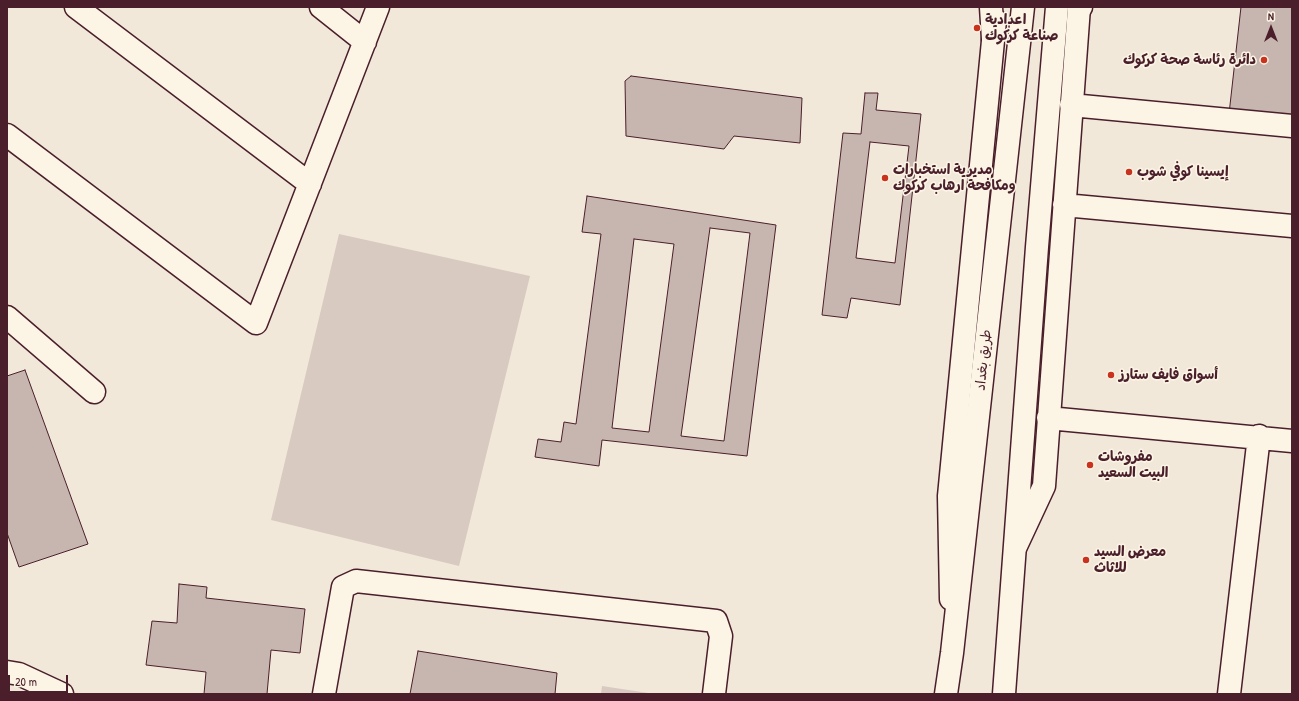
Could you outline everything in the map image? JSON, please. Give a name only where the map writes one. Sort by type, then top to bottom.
[{"type":"street","points":[[76,7],[310,184]]},
{"type":"street","points":[[321,7],[365,42]]},
{"type":"street","points":[[7,135],[256,323],[378,7]]},
{"type":"street","points":[[991,7],[993,39]]},
{"type":"street","points":[[952,653],[949,496],[997,7]]},
{"type":"street","points":[[1004,694],[1037,248],[1057,7]]},
{"type":"street","points":[[1016,546],[1044,486],[1079,8]]},
{"type":"street","name":"طريق بغداد","points":[[946,694],[952,653],[1022,17]]},
{"type":"street","points":[[1071,105],[1292,126]]},
{"type":"street","points":[[1064,205],[1292,226]]},
{"type":"street","points":[[7,317],[94,392]]},
{"type":"street","points":[[1048,418],[1292,440]]},
{"type":"street","points":[[1229,694],[1259,436]]},
{"type":"street","points":[[324,694],[343,587],[356,581],[716,621],[721,636],[714,694]]},
{"type":"street","points":[[7,672],[19,674],[62,694]]},
{"type":"shaded area","points":[[339,234],[530,276],[459,566],[271,520]]},
{"type":"shaded area","points":[[602,686],[655,694],[601,694]]},
{"type":"building","name":"دائرة رئاسة صحة كركوك","points":[[1241,7],[1292,7],[1292,119],[1229,114]]},
{"type":"building","points":[[631,76],[802,98],[800,143],[734,136],[724,149],[626,136],[625,81]]},
{"type":"building","points":[[865,93],[878,93],[876,110],[921,114],[900,305],[851,298],[847,318],[822,315],[843,133],[861,134]],"holes":[[[870,142],[909,146],[895,263],[856,258]]]},
{"type":"building","points":[[587,196],[776,225],[747,456],[602,440],[599,466],[535,457],[538,439],[561,442],[564,422],[576,424],[601,234],[582,232]],"holes":[[[710,228],[750,233],[724,441],[681,436]],[[634,239],[674,244],[649,432],[612,428]]]},
{"type":"building","points":[[25,370],[88,544],[19,567],[7,533],[7,376]]},
{"type":"building","points":[[179,584],[207,587],[206,598],[305,609],[300,653],[271,650],[267,694],[204,694],[206,672],[146,665],[152,621],[177,623]]},
{"type":"building","points":[[418,651],[557,673],[555,694],[410,694]]},
{"type":"place","name":"اعدادية صناعة كركوك","points":[[977,28]]},
{"type":"place","name":"دائرة رئاسة صحة كركوك","points":[[1264,60]]},
{"type":"place","name":"إيسينا كوفي شوب","points":[[1129,172]]},
{"type":"place","name":"مديرية استخبارات ومكافحة ارهاب كركوك","points":[[885,178]]},
{"type":"place","name":"أسواق فايف ستارز","points":[[1111,375]]},
{"type":"place","name":"مفروشات البيت السعيد","points":[[1090,465]]},
{"type":"place","name":"معرض السيد للاثاث","points":[[1086,560]]}]
